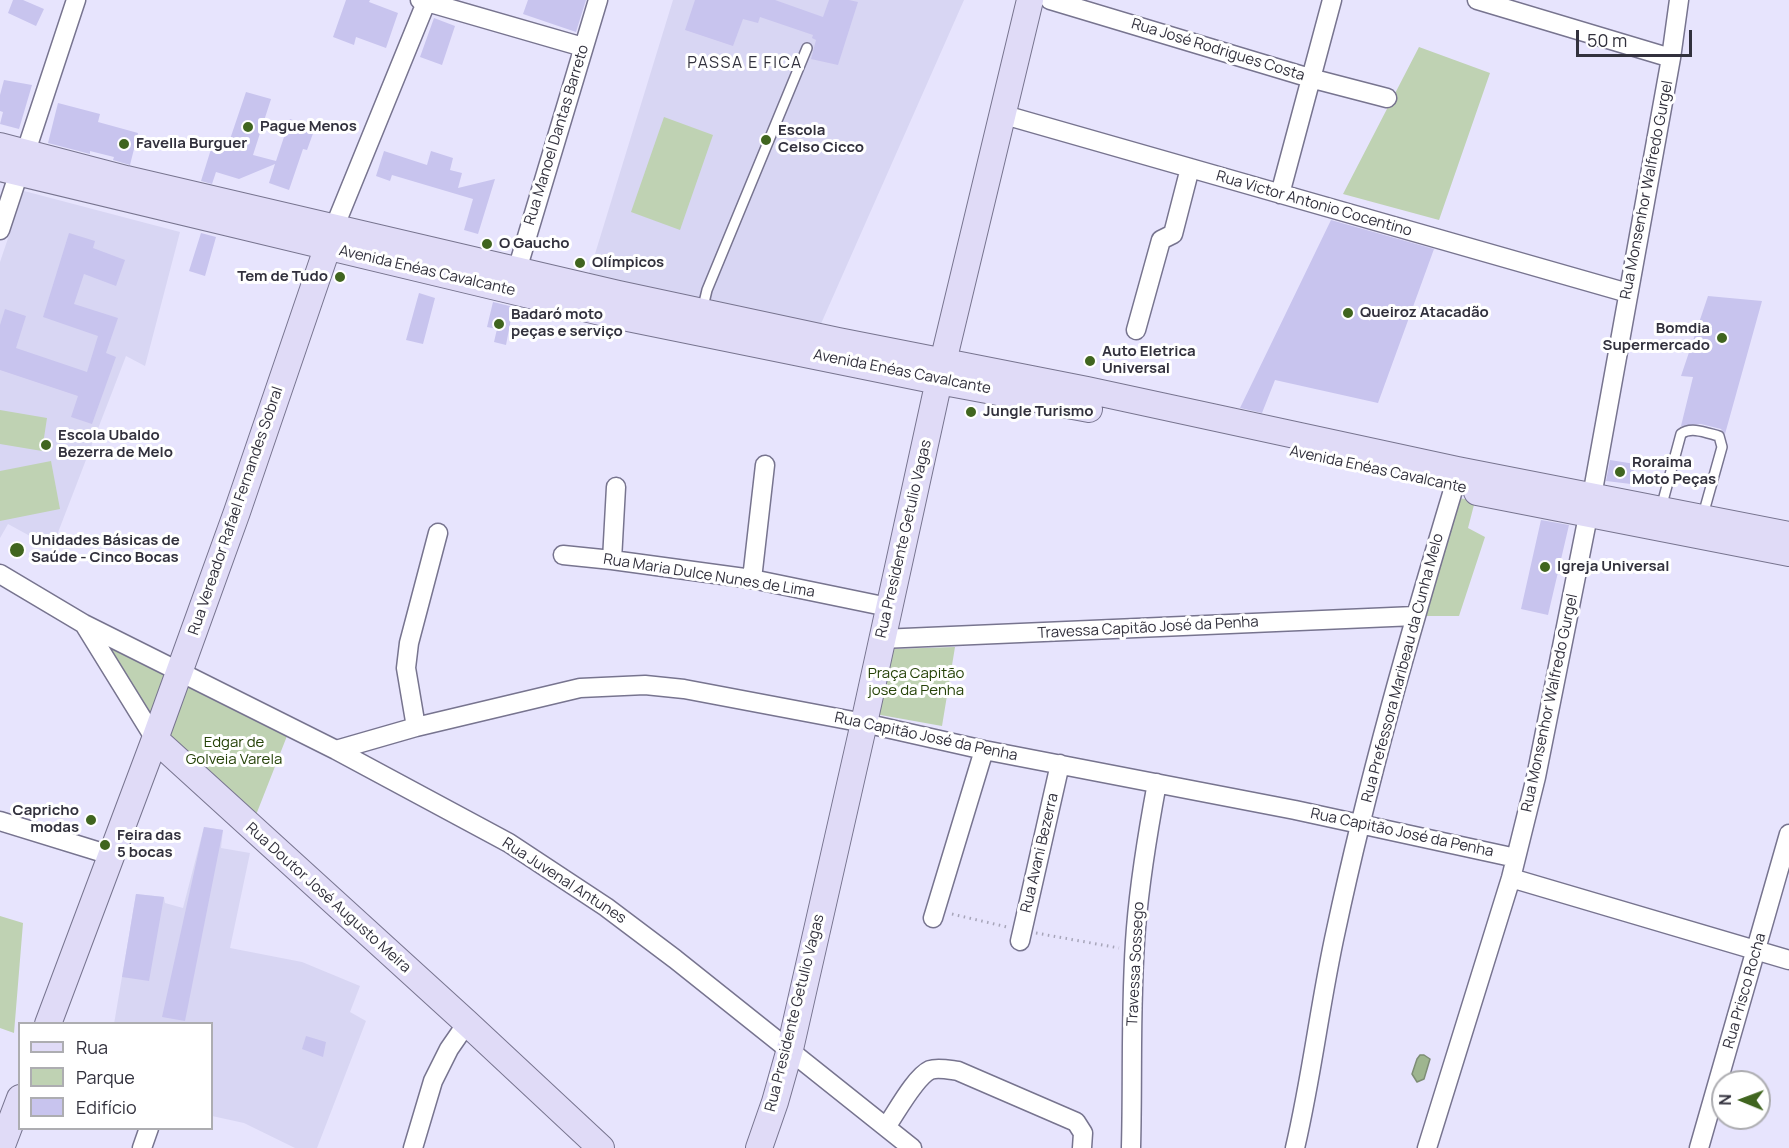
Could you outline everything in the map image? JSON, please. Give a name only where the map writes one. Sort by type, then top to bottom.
[{"type":"street","points":[[0,230],[15,164],[76,0]]},
{"type":"street","name":"Rua Manoel Dantas Barreto","points":[[517,270],[598,0]]},
{"type":"street","name":"Rua Presidente Getulio Vagas","points":[[759,1148],[790,1049],[941,371],[1030,0]]},
{"type":"street","name":"Rua José Rodrigues Costa","points":[[1050,0],[1311,78],[1387,98]]},
{"type":"street","points":[[1280,194],[1332,0]]},
{"type":"street","points":[[1477,0],[1671,58]]},
{"type":"street","name":"Rua Monsenhor Walfredo Gurgel","points":[[1427,1148],[1511,879],[1538,766],[1590,505],[1671,58],[1679,0]]},
{"type":"street","points":[[424,1],[583,47]]},
{"type":"street","name":"Rua Vereador Rafael Fernandes Sobral","points":[[48,1022],[237,513],[331,238],[424,1]]},
{"type":"street","name":"Rua Victor Antonio Cocentino","points":[[1001,114],[1628,293]]},
{"type":"street","name":"Avenida Enéas Cavalcante","points":[[0,146],[15,164],[615,304],[1086,399],[1590,505],[1661,516],[1702,518],[1789,535]]},
{"type":"street","points":[[1136,330],[1161,240],[1173,234],[1190,168]]},
{"type":"street","name":"Avenida Enéas Cavalcante","points":[[331,238],[517,270],[615,304],[702,311],[836,350]]},
{"type":"street","points":[[752,579],[765,465]]},
{"type":"street","name":"Rua Prefessora Maribeau da Cunha Melo","points":[[1295,1148],[1336,931],[1361,824],[1415,616],[1455,478]]},
{"type":"street","points":[[612,560],[616,487]]},
{"type":"street","name":"Avenida Enéas Cavalcante","points":[[1661,516],[1789,553]]},
{"type":"street","points":[[416,727],[406,668],[409,643],[438,533]]},
{"type":"street","name":"Rua Maria Dulce Nunes de Lima","points":[[563,555],[752,579],[888,607]]},
{"type":"street","name":"Rua Juvenal Antunes","points":[[0,574],[84,624],[336,750],[509,843],[596,900],[675,958],[912,1148]]},
{"type":"street","name":"Travessa Capitão José da Penha","points":[[881,639],[1415,616]]},
{"type":"street","name":"Rua Doutor José Augusto Meira","points":[[84,624],[155,739],[601,1148]]},
{"type":"street","name":"Rua Capitão José da Penha","points":[[336,750],[416,727],[580,688],[645,685],[684,689],[864,723],[984,750],[1361,824],[1516,858]]},
{"type":"street","points":[[934,914],[984,750]]},
{"type":"street","name":"Rua Avani Bezerra","points":[[1021,936],[1060,764]]},
{"type":"street","name":"Travessa Sossego","points":[[1131,1147],[1135,951],[1141,878],[1157,783]]},
{"type":"street","points":[[0,821],[110,855]]},
{"type":"street","name":"Rua Prisco Rocha","points":[[1699,1148],[1789,834]]},
{"type":"street","points":[[1511,879],[1789,960]]},
{"type":"street","points":[[413,1148],[433,1081],[450,1048],[467,1023]]},
{"type":"street","points":[[886,1127],[923,1075],[935,1069],[945,1069],[958,1071],[1076,1122],[1083,1133],[1082,1148]]},
{"type":"street","points":[[1,1148],[18,1103]]},
{"type":"street","points":[[142,1148],[148,1130]]},
{"type":"lane","points":[[702,311],[707,290],[807,48]]},
{"type":"lane","points":[[1661,516],[1681,434],[1686,430],[1693,430],[1719,436],[1722,441],[1702,518]]},
{"type":"path","points":[[934,914],[1021,936],[1135,951]]},
{"type":"shaded area","name":"Escola Celso Cicco","points":[[673,0],[964,0],[820,326],[587,280]]},
{"type":"shaded area","name":"Escola Ubaldo Bezerra de Melo","points":[[24,191],[180,232],[145,366],[126,356],[52,548],[8,524],[0,538],[0,262]]},
{"type":"shaded area","points":[[204,827],[223,830],[221,848],[250,853],[230,948],[302,962],[360,986],[350,1012],[366,1021],[317,1148],[295,1148],[244,1123],[213,1116],[213,1022],[114,1022],[136,894],[164,897],[165,903],[183,908]]},
{"type":"shaded area","points":[[1420,1055],[1430,1059],[1424,1079],[1417,1082],[1412,1074]]},
{"type":"green space","points":[[1419,47],[1490,73],[1439,220],[1343,194]]},
{"type":"green space","points":[[664,117],[713,135],[680,230],[631,212]]},
{"type":"green space","points":[[0,410],[47,418],[42,451],[0,444]]},
{"type":"green space","points":[[51,461],[60,509],[0,521],[0,471]]},
{"type":"green space","points":[[1454,497],[1475,501],[1468,528],[1485,537],[1459,616],[1420,616]]},
{"type":"green space","points":[[106,644],[168,676],[152,719]]},
{"type":"green space","name":"Praça Capitão jose da Penha","points":[[955,647],[942,726],[875,714],[890,649]]},
{"type":"green space","name":"Edgar de Golveia Varela","points":[[184,681],[287,736],[254,820],[164,737]]},
{"type":"green space","points":[[0,916],[23,923],[14,1033],[0,1028]]},
{"type":"building","points":[[13,0],[23,0],[44,9],[36,26],[8,13]]},
{"type":"building","points":[[346,0],[370,0],[369,2],[398,13],[386,48],[356,37],[354,45],[333,37]]},
{"type":"building","points":[[528,0],[586,0],[576,32],[523,14]]},
{"type":"building","points":[[695,0],[775,0],[823,17],[829,0],[858,2],[838,65],[811,59],[816,40],[812,38],[813,35],[760,17],[758,23],[743,19],[733,46],[685,30]]},
{"type":"building","points":[[434,18],[455,26],[442,65],[420,57]]},
{"type":"building","points":[[4,80],[32,85],[19,129],[0,124],[3,112],[0,111],[0,95]]},
{"type":"building","points":[[246,92],[271,99],[253,155],[276,161],[290,119],[315,128],[307,150],[303,149],[289,190],[269,183],[275,164],[239,179],[216,172],[212,184],[201,181],[212,146],[226,151]]},
{"type":"building","points":[[58,103],[100,114],[98,122],[138,133],[130,165],[113,160],[114,157],[90,151],[90,154],[48,143]]},
{"type":"building","points":[[384,151],[427,165],[431,151],[453,158],[450,170],[462,173],[458,188],[495,179],[478,234],[464,230],[473,199],[392,175],[390,181],[376,176]]},
{"type":"building","name":"Queiroz Atacadão","points":[[1331,220],[1434,249],[1378,403],[1275,380],[1262,413],[1240,408]]},
{"type":"building","points":[[69,233],[95,241],[93,248],[125,260],[116,286],[84,274],[74,304],[118,318],[106,353],[116,357],[92,424],[71,417],[78,396],[0,370],[0,325],[5,309],[26,316],[16,348],[87,372],[98,336],[43,317]]},
{"type":"building","points":[[201,233],[216,237],[205,276],[189,271]]},
{"type":"building","points":[[419,293],[435,298],[423,344],[406,340]]},
{"type":"building","name":"Bomdia Supermercado","points":[[1708,296],[1762,301],[1725,434],[1721,429],[1701,424],[1681,426],[1693,377],[1681,376]]},
{"type":"building","name":"Badaró moto peças e serviço","points":[[493,302],[522,309],[520,321],[511,319],[506,345],[494,342],[497,329],[487,327]]},
{"type":"building","name":"Roraima Moto Peças","points":[[1610,460],[1635,464],[1631,484],[1606,481]]},
{"type":"building","name":"Igreja Universal","points":[[1541,520],[1569,525],[1548,615],[1521,609]]},
{"type":"building","points":[[204,827],[223,830],[185,1021],[162,1017]]},
{"type":"building","points":[[136,894],[164,897],[149,981],[122,977]]},
{"type":"building","points":[[306,1036],[326,1042],[323,1057],[302,1049]]},
{"type":"place","name":"Pague Menos","points":[[248,127]]},
{"type":"place","name":"Escola Celso Cicco","points":[[766,140]]},
{"type":"place","name":"Favella Burguer","points":[[124,144]]},
{"type":"place","name":"O Gaucho","points":[[487,244]]},
{"type":"place","name":"Olímpicos","points":[[580,263]]},
{"type":"place","name":"Tem de Tudo","points":[[340,277]]},
{"type":"place","name":"Queiroz Atacadão","points":[[1348,313]]},
{"type":"place","name":"Badaró moto peças e serviço","points":[[499,324]]},
{"type":"place","name":"Bomdia Supermercado","points":[[1722,338]]},
{"type":"place","name":"Auto Eletrica Universal","points":[[1090,361]]},
{"type":"place","name":"Jungle Turismo","points":[[971,412]]},
{"type":"place","name":"Escola Ubaldo Bezerra de Melo","points":[[46,445]]},
{"type":"place","name":"Roraima Moto Peças","points":[[1620,472]]},
{"type":"place","name":"Unidades Básicas de Saúde - Cinco Bocas","points":[[17,550]]},
{"type":"place","name":"Igreja Universal","points":[[1545,567]]},
{"type":"place","name":"Capricho modas","points":[[91,820]]},
{"type":"place","name":"Feira das 5 bocas","points":[[105,845]]},
{"type":"district","name":"PASSA E FICA","points":[[745,64]]}]
